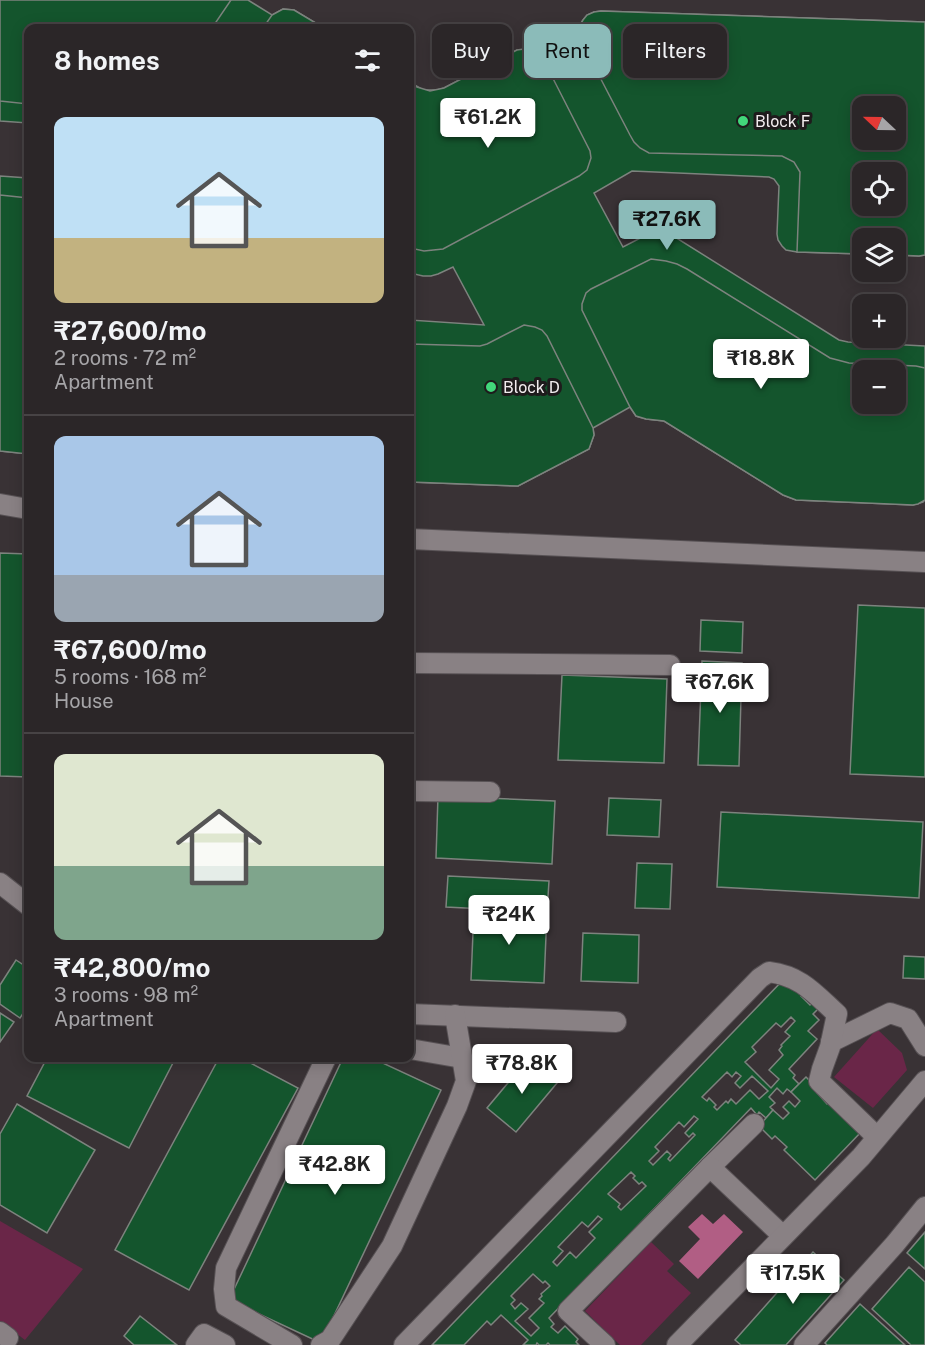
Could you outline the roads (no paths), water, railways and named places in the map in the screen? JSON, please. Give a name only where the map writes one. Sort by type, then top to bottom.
[{"type":"street","points":[[0,504],[24,508]]},
{"type":"street","points":[[414,539],[925,562]]},
{"type":"street","points":[[414,663],[670,665]]},
{"type":"street","points":[[414,790],[490,792]]},
{"type":"street","points":[[0,883],[24,902]]},
{"type":"street","points":[[404,1345],[760,978],[769,972],[783,973],[803,982],[837,1014],[819,1081],[877,1137]]},
{"type":"street","points":[[831,1042],[890,1013],[909,1019],[925,1046]]},
{"type":"street","points":[[414,1014],[616,1022]]},
{"type":"street","points":[[321,1345],[330,1340],[392,1246],[460,1098],[466,1081],[455,1015]]},
{"type":"street","points":[[414,1050],[462,1058]]},
{"type":"street","points":[[292,1345],[226,1306],[224,1289],[226,1268],[324,1062]]},
{"type":"street","points":[[676,1345],[861,1157],[925,1080]]},
{"type":"street","points":[[604,1345],[568,1311],[754,1124]]},
{"type":"street","points":[[710,1167],[783,1236]]},
{"type":"street","points":[[804,1345],[895,1245],[925,1207]]},
{"type":"street","points":[[196,1345],[204,1334],[225,1345]]},
{"type":"place","name":"Block F","points":[[743,121]]},
{"type":"place","name":"Block D","points":[[491,387]]}]
